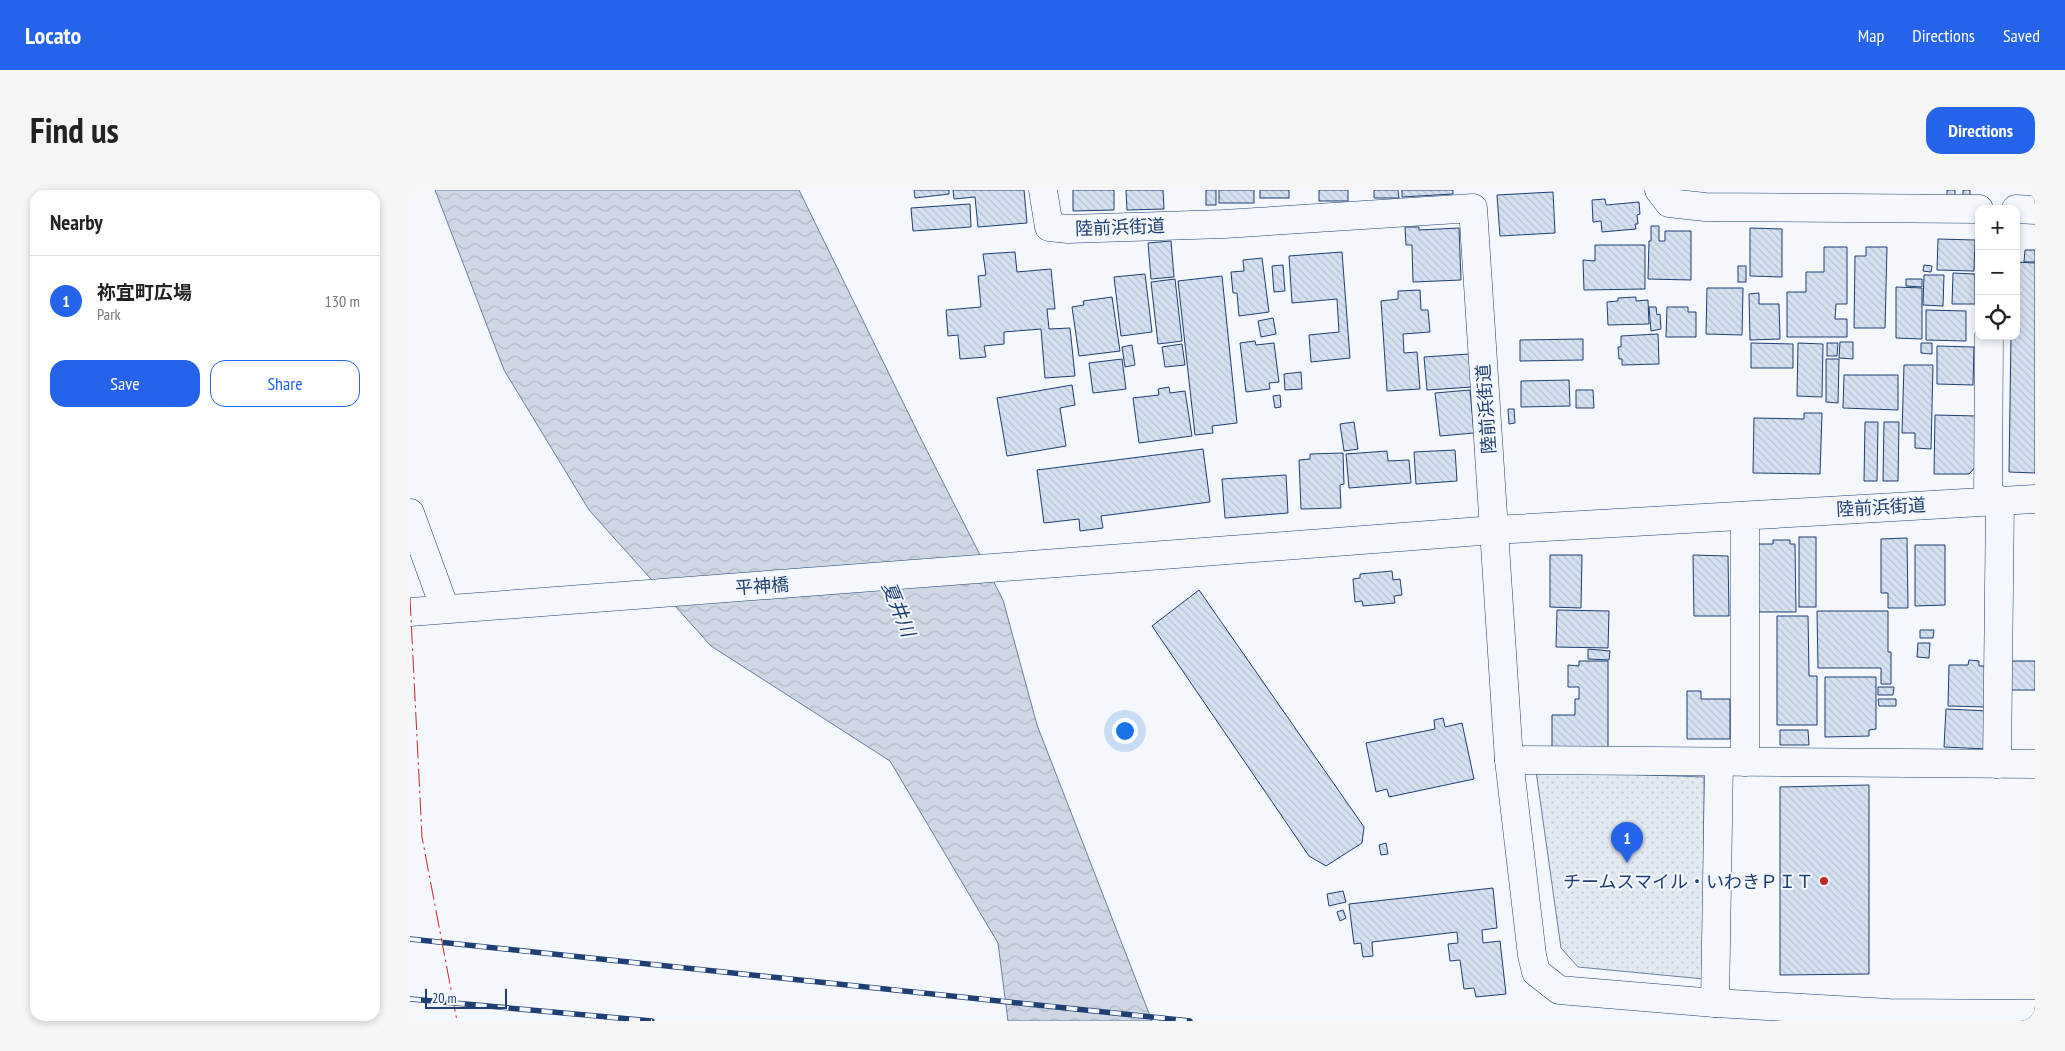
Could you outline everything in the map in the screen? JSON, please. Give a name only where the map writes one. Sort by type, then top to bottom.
[{"type":"street","name":"陸前浜街道","points":[[1043,190],[1049,227],[1068,229],[1224,224],[1472,199],[1494,530],[2035,499]]},
{"type":"street","points":[[1659,190],[1669,203],[1705,207],[1975,209]]},
{"type":"street","points":[[1990,190],[1990,205]]},
{"type":"street","points":[[2020,209],[2035,210]]},
{"type":"street","points":[[1989,340],[1994,501],[1997,764]]},
{"type":"street","points":[[410,514],[454,609]]},
{"type":"street","points":[[1715,1003],[1732,762],[1745,516]]},
{"type":"street","points":[[1494,530],[1509,760],[1532,955],[1536,972],[1559,990],[1715,1003],[1889,1013],[2035,1014]]},
{"type":"street","name":"平神橋","points":[[410,612],[1494,530]]},
{"type":"street","points":[[1509,760],[2035,764]]},
{"type":"shaded area","points":[[1536,771],[1704,777],[1704,979],[1578,967],[1561,948]]},
{"type":"water","name":"夏井川","points":[[435,190],[799,190],[920,437],[1003,600],[1037,725],[1152,1021],[1008,1021],[998,943],[890,761],[711,646],[589,510],[504,370]]},
{"type":"building","points":[[914,190],[949,190],[949,194],[915,198]]},
{"type":"building","points":[[953,190],[1024,190],[1027,223],[978,227],[975,197],[954,199]]},
{"type":"building","points":[[1073,190],[1114,190],[1114,210],[1073,211]]},
{"type":"building","points":[[1126,190],[1163,190],[1164,209],[1127,210]]},
{"type":"building","points":[[1206,190],[1216,190],[1216,205],[1206,205]]},
{"type":"building","points":[[1219,190],[1254,190],[1254,203],[1219,203]]},
{"type":"building","points":[[1260,190],[1289,190],[1289,198],[1260,198]]},
{"type":"building","points":[[1319,190],[1348,190],[1348,201],[1319,201]]},
{"type":"building","points":[[1374,190],[1398,190],[1399,198],[1374,198]]},
{"type":"building","points":[[1402,190],[1453,190],[1453,194],[1402,197]]},
{"type":"building","points":[[1947,190],[1955,190],[1955,196],[1947,196]]},
{"type":"building","points":[[1963,190],[1970,190],[1970,196],[1963,196]]},
{"type":"building","points":[[1553,192],[1555,233],[1500,236],[1497,195]]},
{"type":"building","points":[[1605,199],[1606,205],[1639,202],[1640,214],[1637,215],[1638,224],[1635,224],[1636,229],[1602,232],[1601,221],[1593,222],[1592,200]]},
{"type":"building","points":[[970,204],[971,227],[913,231],[911,208]]},
{"type":"building","points":[[1651,226],[1659,226],[1659,241],[1665,241],[1665,231],[1691,231],[1691,280],[1648,279]]},
{"type":"building","points":[[1405,227],[1419,227],[1419,230],[1459,228],[1461,280],[1413,282],[1412,245],[1406,245]]},
{"type":"building","points":[[1750,228],[1782,229],[1782,277],[1750,276]]},
{"type":"building","points":[[1938,239],[1975,240],[1974,271],[1937,270]]},
{"type":"building","points":[[1171,241],[1174,277],[1151,279],[1148,243]]},
{"type":"building","points":[[1595,245],[1645,245],[1645,289],[1584,290],[1583,260],[1595,261]]},
{"type":"building","points":[[1824,247],[1847,247],[1847,304],[1836,304],[1835,319],[1847,319],[1847,337],[1787,337],[1787,292],[1806,292],[1806,272],[1824,272]]},
{"type":"building","points":[[1866,247],[1887,247],[1885,328],[1854,328],[1855,256],[1866,256]]},
{"type":"building","points":[[2025,250],[2035,250],[2035,262],[2024,262]]},
{"type":"building","points":[[1015,252],[1017,272],[1051,269],[1055,309],[1047,309],[1049,329],[1070,328],[1075,376],[1045,378],[1041,329],[1004,332],[1004,344],[984,346],[986,357],[960,359],[958,335],[948,336],[946,310],[981,307],[978,276],[986,275],[983,254]]},
{"type":"building","points":[[1342,252],[1350,358],[1311,362],[1309,335],[1339,332],[1337,299],[1292,303],[1289,256]]},
{"type":"building","points":[[1262,258],[1269,312],[1239,316],[1237,293],[1233,293],[1231,272],[1244,271],[1243,260]]},
{"type":"building","points":[[2020,262],[2035,263],[2035,473],[2009,472],[2011,340],[2020,340]]},
{"type":"building","points":[[1283,265],[1285,291],[1274,292],[1272,266]]},
{"type":"building","points":[[1924,265],[1932,266],[1931,272],[1923,271]]},
{"type":"building","points":[[1738,266],[1746,266],[1746,282],[1738,282]]},
{"type":"building","points":[[1953,273],[1975,274],[1975,304],[1952,304]]},
{"type":"building","points":[[1145,274],[1152,332],[1121,336],[1114,277]]},
{"type":"building","points":[[1924,275],[1944,275],[1943,306],[1923,305]]},
{"type":"building","points":[[1222,276],[1237,423],[1212,426],[1213,433],[1195,435],[1178,281]]},
{"type":"building","points":[[1175,279],[1182,341],[1158,344],[1151,282]]},
{"type":"building","points":[[1906,279],[1922,279],[1922,287],[1906,286]]},
{"type":"building","points":[[1896,287],[1922,288],[1922,339],[1896,338]]},
{"type":"building","points":[[1707,288],[1743,288],[1742,335],[1706,334]]},
{"type":"building","points":[[1420,290],[1421,310],[1428,310],[1430,332],[1403,334],[1404,353],[1417,352],[1420,389],[1387,391],[1381,301],[1398,299],[1398,291]]},
{"type":"building","points":[[1759,293],[1759,304],[1779,304],[1780,339],[1750,340],[1749,294]]},
{"type":"building","points":[[1112,297],[1120,351],[1079,356],[1072,307],[1084,305],[1083,301]]},
{"type":"building","points":[[1636,297],[1636,301],[1648,300],[1649,324],[1608,325],[1607,302],[1618,301],[1618,298]]},
{"type":"building","points":[[1649,307],[1656,307],[1657,315],[1660,314],[1661,329],[1651,331]]},
{"type":"building","points":[[1667,307],[1688,307],[1688,312],[1696,312],[1696,337],[1666,337]]},
{"type":"building","points":[[1926,310],[1966,311],[1966,341],[1926,340]]},
{"type":"building","points":[[1273,318],[1276,334],[1261,337],[1258,321]]},
{"type":"building","points":[[1658,334],[1659,364],[1622,365],[1622,359],[1619,359],[1618,347],[1621,347],[1621,336]]},
{"type":"building","points":[[1583,339],[1583,360],[1520,361],[1520,340]]},
{"type":"building","points":[[1255,341],[1256,345],[1274,343],[1279,382],[1269,383],[1270,389],[1246,392],[1240,343]]},
{"type":"building","points":[[1840,342],[1853,342],[1853,359],[1839,358]]},
{"type":"building","points":[[1751,343],[1793,344],[1793,368],[1751,368]]},
{"type":"building","points":[[1798,343],[1823,344],[1822,397],[1797,396]]},
{"type":"building","points":[[1827,343],[1838,343],[1837,356],[1827,356]]},
{"type":"building","points":[[1921,343],[1932,343],[1932,354],[1921,353]]},
{"type":"building","points":[[1182,344],[1185,365],[1165,367],[1162,347]]},
{"type":"building","points":[[1132,345],[1135,365],[1125,367],[1122,347]]},
{"type":"building","points":[[1937,346],[1974,347],[1973,385],[1937,384]]},
{"type":"building","points":[[1469,354],[1472,387],[1427,390],[1424,357]]},
{"type":"building","points":[[1122,359],[1126,389],[1093,393],[1089,363]]},
{"type":"building","points":[[1826,359],[1839,359],[1838,403],[1826,402]]},
{"type":"building","points":[[1904,365],[1933,365],[1931,449],[1915,448],[1915,433],[1902,433]]},
{"type":"building","points":[[1301,372],[1302,389],[1285,390],[1284,374]]},
{"type":"building","points":[[1844,375],[1898,375],[1898,410],[1843,408]]},
{"type":"building","points":[[1569,380],[1570,406],[1521,407],[1521,381]]},
{"type":"building","points":[[1072,385],[1075,405],[1060,408],[1066,446],[1007,456],[997,398]]},
{"type":"building","points":[[1169,387],[1170,393],[1185,391],[1192,436],[1139,443],[1133,398],[1159,395],[1158,389]]},
{"type":"building","points":[[1470,390],[1474,433],[1440,436],[1435,393]]},
{"type":"building","points":[[1576,390],[1593,390],[1594,408],[1576,408]]},
{"type":"building","points":[[1280,395],[1281,407],[1275,408],[1273,396]]},
{"type":"building","points":[[1508,409],[1514,409],[1515,423],[1509,424]]},
{"type":"building","points":[[1804,413],[1822,413],[1820,474],[1753,473],[1754,418],[1804,419]]},
{"type":"building","points":[[1935,415],[1977,416],[1977,465],[1969,474],[1934,474]]},
{"type":"building","points":[[1354,422],[1358,449],[1344,451],[1340,424]]},
{"type":"building","points":[[1865,422],[1878,422],[1877,481],[1864,481]]},
{"type":"building","points":[[1884,422],[1899,422],[1898,481],[1883,481]]},
{"type":"building","points":[[1203,449],[1210,502],[1101,516],[1103,528],[1080,531],[1079,519],[1044,523],[1037,470]]},
{"type":"building","points":[[1455,450],[1457,481],[1416,484],[1414,452]]},
{"type":"building","points":[[1387,451],[1388,461],[1409,460],[1411,483],[1349,488],[1346,454]]},
{"type":"building","points":[[1343,453],[1344,484],[1340,485],[1341,508],[1301,509],[1299,460],[1310,459],[1310,454]]},
{"type":"building","points":[[1286,475],[1288,513],[1225,518],[1222,479]]},
{"type":"building","points":[[1799,537],[1816,537],[1816,607],[1799,607]]},
{"type":"building","points":[[1907,538],[1908,608],[1888,608],[1888,593],[1881,593],[1881,539]]},
{"type":"building","points":[[1773,540],[1790,540],[1790,544],[1795,544],[1796,612],[1754,612],[1754,544],[1773,544]]},
{"type":"building","points":[[1915,545],[1945,545],[1945,605],[1915,606]]},
{"type":"building","points":[[1550,555],[1582,555],[1581,608],[1550,607]]},
{"type":"building","points":[[1693,555],[1728,556],[1729,616],[1694,616]]},
{"type":"building","points":[[1392,571],[1393,580],[1400,579],[1402,595],[1394,596],[1395,603],[1363,606],[1362,601],[1355,602],[1353,579],[1360,578],[1360,574]]},
{"type":"building","points":[[1199,590],[1364,827],[1362,843],[1326,866],[1309,856],[1152,626]]},
{"type":"building","points":[[1557,610],[1609,611],[1608,648],[1556,647]]},
{"type":"building","points":[[1817,611],[1888,611],[1888,652],[1891,652],[1891,684],[1881,684],[1881,668],[1818,668]]},
{"type":"building","points":[[1777,616],[1808,616],[1809,676],[1817,676],[1817,725],[1777,725]]},
{"type":"building","points":[[1920,630],[1934,630],[1933,638],[1920,638]]},
{"type":"building","points":[[1918,643],[1930,643],[1929,658],[1917,657]]},
{"type":"building","points":[[1588,649],[1610,651],[1609,660],[1588,659]]},
{"type":"building","points":[[1969,660],[1979,661],[1979,666],[1988,666],[1987,707],[1948,706],[1949,665],[1968,665]]},
{"type":"building","points":[[1579,661],[1608,661],[1608,747],[1552,747],[1552,715],[1575,715],[1575,699],[1579,699],[1579,687],[1568,687],[1568,665],[1579,666]]},
{"type":"building","points":[[2009,661],[2035,661],[2035,690],[2008,690]]},
{"type":"building","points":[[1825,677],[1876,677],[1876,729],[1869,730],[1869,736],[1825,737]]},
{"type":"building","points":[[1878,687],[1894,687],[1893,695],[1878,695]]},
{"type":"building","points":[[1687,691],[1701,691],[1701,699],[1730,699],[1730,739],[1687,739]]},
{"type":"building","points":[[1878,699],[1896,699],[1896,706],[1879,706]]},
{"type":"building","points":[[1946,709],[1989,711],[1987,749],[1944,747]]},
{"type":"building","points":[[1443,718],[1445,727],[1462,723],[1474,779],[1389,797],[1387,789],[1376,792],[1366,743],[1435,729],[1434,720]]},
{"type":"building","points":[[1780,730],[1808,730],[1809,745],[1780,745]]},
{"type":"building","name":"チームスマイル・いわきＰＩＴ","points":[[1869,785],[1869,974],[1780,975],[1780,787]]},
{"type":"building","points":[[1386,843],[1388,854],[1381,855],[1379,845]]},
{"type":"building","points":[[1493,888],[1497,928],[1482,930],[1483,943],[1500,941],[1506,994],[1476,997],[1474,988],[1464,989],[1460,960],[1450,961],[1448,944],[1458,943],[1457,932],[1372,942],[1373,956],[1363,957],[1361,943],[1354,944],[1349,904]]},
{"type":"building","points":[[1343,891],[1346,902],[1329,906],[1327,894]]},
{"type":"building","points":[[1343,910],[1346,918],[1340,921],[1337,912]]},
{"type":"railway","points":[[410,939],[1190,1021]]},
{"type":"railway","points":[[410,999],[652,1021]]},
{"type":"power","points":[[410,598],[422,837],[457,1021]]},
{"type":"place","name":"祢宜町広場","points":[[1627,863]]},
{"type":"place","name":"チームスマイル・いわきＰＩＴ","points":[[1824,881]]}]
